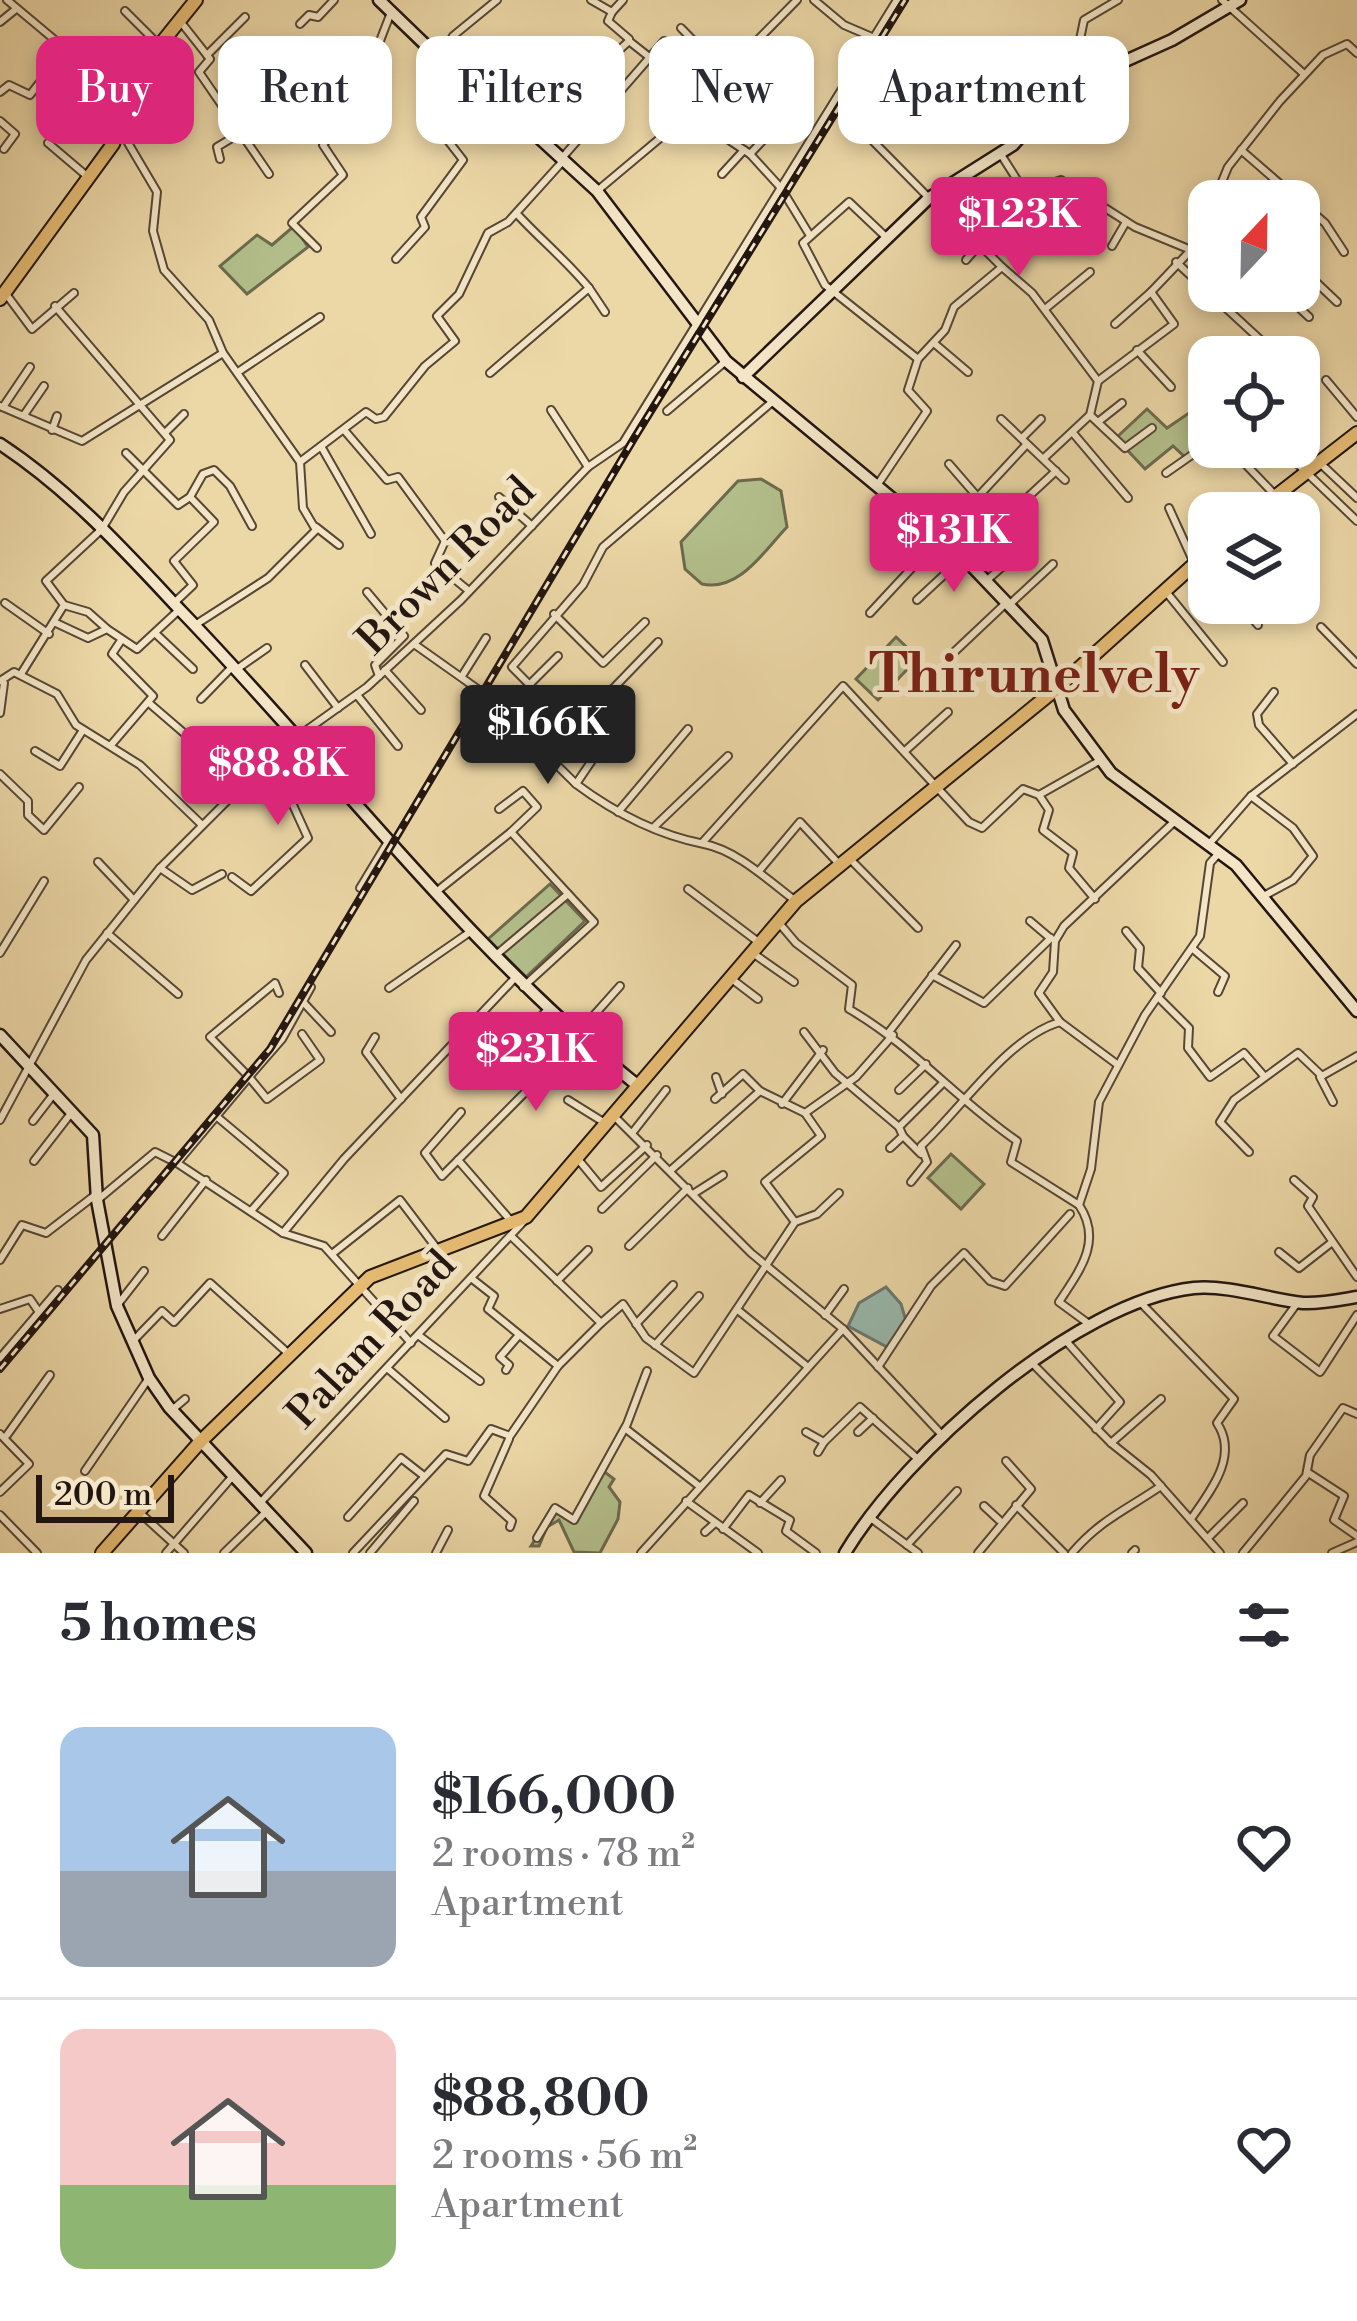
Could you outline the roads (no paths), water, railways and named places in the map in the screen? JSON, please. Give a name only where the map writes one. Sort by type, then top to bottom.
[{"type":"main road","points":[[167,36],[191,2]]},
{"type":"main road","points":[[2,295],[111,144]]},
{"type":"main road","points":[[1320,460],[1357,434]]},
{"type":"main road","points":[[1279,492],[1310,468]]},
{"type":"main road","points":[[102,1553],[200,1442],[378,1272],[517,1226],[777,920],[1056,689],[1188,572]]},
{"type":"street","points":[[300,24],[334,0]]},
{"type":"street","points":[[453,36],[497,0]]},
{"type":"street","points":[[592,0],[613,13]]},
{"type":"street","points":[[299,462],[366,412],[376,419],[384,417],[425,366],[455,341],[437,316],[459,294],[488,233],[516,214],[648,56],[608,21],[623,0]]},
{"type":"street","points":[[814,0],[844,25],[870,36]]},
{"type":"street","points":[[873,36],[897,0]]},
{"type":"street","points":[[1081,36],[1084,20],[1118,0]]},
{"type":"street","points":[[760,36],[794,1]]},
{"type":"street","points":[[1129,59],[1172,40],[1231,2],[1263,41],[1304,74]]},
{"type":"street","points":[[0,22],[12,3],[53,36]]},
{"type":"street","points":[[385,4],[416,36]]},
{"type":"street","points":[[316,248],[292,223],[343,175],[323,145],[342,120],[321,96],[365,50],[378,46],[385,4]]},
{"type":"street","points":[[125,11],[150,36]]},
{"type":"street","points":[[207,56],[245,17]]},
{"type":"street","points":[[180,21],[207,56],[209,61],[199,72],[218,99]]},
{"type":"street","points":[[681,28],[689,36]]},
{"type":"street","points":[[625,47],[632,41]]},
{"type":"street","points":[[1226,180],[1241,150],[1304,74],[1334,48],[1354,43],[1357,53]]},
{"type":"street","points":[[0,92],[9,86],[30,95],[36,87]]},
{"type":"street","points":[[695,328],[838,93]]},
{"type":"street","points":[[0,121],[15,134],[4,149]]},
{"type":"street","points":[[49,144],[88,177]]},
{"type":"street","points":[[129,144],[157,192],[153,231],[164,270],[209,320],[224,353],[299,462],[303,508],[316,527],[339,545]]},
{"type":"street","points":[[220,159],[217,147],[222,144]]},
{"type":"street","points":[[250,144],[269,174]]},
{"type":"street","points":[[396,259],[425,227],[422,217],[464,160],[451,144]]},
{"type":"street","points":[[543,144],[597,190],[695,328],[726,362],[942,537],[1008,603],[1048,652],[1056,689],[1101,760],[1133,793],[1215,847],[1357,1011]]},
{"type":"street","points":[[597,190],[650,144]]},
{"type":"street","points":[[735,144],[781,188],[809,235]]},
{"type":"street","points":[[722,174],[757,144]]},
{"type":"street","points":[[876,144],[929,198]]},
{"type":"street","points":[[743,377],[837,292],[929,198],[1010,144]]},
{"type":"street","points":[[1241,150],[1325,223],[1344,252]]},
{"type":"street","points":[[1000,153],[1018,183],[1030,190],[1061,180],[1126,222],[1188,249]]},
{"type":"street","points":[[956,177],[971,202],[961,226],[1045,309],[1098,381]]},
{"type":"street","points":[[889,239],[849,202],[803,243],[826,285],[918,359]]},
{"type":"street","points":[[516,214],[550,250],[566,258],[605,312]]},
{"type":"street","points":[[1112,246],[1126,222]]},
{"type":"street","points":[[966,260],[979,245]]},
{"type":"street","points":[[1115,324],[1188,252]]},
{"type":"street","points":[[1176,262],[1256,336]]},
{"type":"street","points":[[878,484],[927,411],[908,390],[918,359],[935,344],[954,307],[1001,267]]},
{"type":"street","points":[[1045,309],[1090,272]]},
{"type":"street","points":[[1320,286],[1337,302]]},
{"type":"street","points":[[490,374],[589,288]]},
{"type":"street","points":[[1044,458],[1090,415],[1098,381],[1175,321],[1151,292]]},
{"type":"street","points":[[2,295],[32,329],[74,293]]},
{"type":"street","points":[[55,306],[165,433],[169,444],[124,491],[102,529],[46,581],[64,605],[88,612],[120,642],[137,649],[156,634],[193,585],[174,561],[214,522],[190,497]]},
{"type":"street","points":[[1304,312],[1309,317]]},
{"type":"street","points":[[238,372],[320,317]]},
{"type":"street","name":"Brown Road","points":[[0,1120],[107,933],[160,868],[271,757],[357,694],[414,644],[588,467],[623,443],[695,328]]},
{"type":"street","points":[[935,344],[968,372]]},
{"type":"street","points":[[1137,350],[1172,387]]},
{"type":"street","points":[[30,367],[2,406],[82,441],[224,353]]},
{"type":"street","points":[[667,411],[726,362]]},
{"type":"street","points":[[1326,380],[1357,417]]},
{"type":"street","points":[[24,415],[44,386]]},
{"type":"street","points":[[576,784],[597,753],[512,667],[583,585],[603,547],[772,402]]},
{"type":"street","points":[[1098,422],[1122,403]]},
{"type":"street","points":[[551,410],[588,467]]},
{"type":"street","points":[[165,433],[184,414]]},
{"type":"street","points":[[1090,415],[1125,448],[1152,428]]},
{"type":"street","points":[[52,430],[57,416]]},
{"type":"street","points":[[1001,419],[1065,480]]},
{"type":"street","points":[[870,613],[942,537],[1041,419]]},
{"type":"street","points":[[345,431],[387,480],[398,478],[445,542],[435,563],[469,591]]},
{"type":"street","points":[[1073,433],[1128,498]]},
{"type":"street","points":[[0,444],[71,495],[300,736],[493,958],[637,1085]]},
{"type":"street","points":[[322,448],[371,535]]},
{"type":"street","points":[[126,453],[178,505],[190,497],[202,474],[214,470],[230,486],[252,526]]},
{"type":"street","points":[[1166,473],[1188,458]]},
{"type":"street","points":[[1320,463],[1357,498]]},
{"type":"street","points":[[949,464],[976,494]]},
{"type":"street","points":[[1249,468],[1272,492]]},
{"type":"street","points":[[1301,468],[1357,521]]},
{"type":"street","points":[[916,600],[1056,470]]},
{"type":"street","points":[[499,497],[532,526]]},
{"type":"street","points":[[1169,508],[1188,537]]},
{"type":"street","points":[[195,625],[268,578],[307,543],[316,527]]},
{"type":"street","points":[[986,581],[1025,548]]},
{"type":"street","points":[[950,655],[1052,564]]},
{"type":"street","points":[[1165,590],[1223,662]]},
{"type":"street","points":[[367,592],[404,636],[375,665],[421,710]]},
{"type":"street","points":[[5,603],[49,634]]},
{"type":"street","points":[[21,674],[64,605]]},
{"type":"street","points":[[554,614],[603,662],[645,622]]},
{"type":"street","points":[[56,623],[88,638],[107,629]]},
{"type":"street","points":[[1321,627],[1357,664]]},
{"type":"street","points":[[156,634],[193,669]]},
{"type":"street","points":[[462,676],[487,638]]},
{"type":"street","points":[[111,746],[149,703],[152,692],[112,654],[120,642]]},
{"type":"street","points":[[575,728],[658,642]]},
{"type":"street","points":[[414,644],[462,676],[576,784],[618,812],[692,845],[702,843],[844,686],[969,822],[982,828],[1017,792],[1039,795],[1101,760]]},
{"type":"street","points":[[201,698],[235,667],[267,648]]},
{"type":"street","points":[[530,684],[558,656]]},
{"type":"street","points":[[305,665],[338,708]]},
{"type":"street","points":[[0,713],[2,682],[10,674],[21,674],[57,694],[82,730],[140,765],[201,825]]},
{"type":"street","points":[[1274,692],[1257,714],[1259,725],[1293,764]]},
{"type":"street","points":[[357,694],[398,746]]},
{"type":"street","points":[[149,703],[243,784]]},
{"type":"street","points":[[905,751],[948,712]]},
{"type":"street","points":[[1078,1205],[1091,1168],[1094,1116],[1118,1065],[1192,949],[1204,914],[1215,847],[1251,796],[1357,714]]},
{"type":"street","points":[[618,812],[688,729]]},
{"type":"street","points":[[35,751],[60,766],[82,730]]},
{"type":"street","points":[[327,768],[352,748]]},
{"type":"street","points":[[653,829],[728,756]]},
{"type":"street","points":[[232,877],[250,891],[308,838],[271,757]]},
{"type":"street","points":[[0,774],[28,801],[28,815],[44,830],[79,787]]},
{"type":"street","points":[[499,809],[523,791],[544,816]]},
{"type":"street","points":[[1039,795],[1049,810],[1043,830],[1073,854],[1069,868],[1095,899]]},
{"type":"street","points":[[1251,796],[1293,828],[1313,856],[1293,880],[1262,897]]},
{"type":"street","points":[[436,892],[537,807]]},
{"type":"street","points":[[932,975],[984,1003],[1176,820]]},
{"type":"street","points":[[758,872],[800,823],[918,928]]},
{"type":"street","points":[[283,1233],[401,1099],[519,983],[594,922],[511,832]]},
{"type":"street","points":[[360,888],[389,839]]},
{"type":"street","points":[[702,843],[758,872],[796,902]]},
{"type":"street","points":[[98,862],[134,900]]},
{"type":"street","points":[[160,868],[192,890],[222,874]]},
{"type":"street","points":[[0,953],[44,881]]},
{"type":"street","points":[[688,889],[794,982]]},
{"type":"street","points":[[493,958],[568,894]]},
{"type":"street","points":[[777,920],[796,944],[854,987],[850,1009],[891,1034],[965,1104],[1017,1141],[1011,1162],[1078,1205],[1092,1236],[1087,1258],[1059,1302],[1092,1326]]},
{"type":"street","points":[[1030,921],[1053,940]]},
{"type":"street","points":[[1126,931],[1140,948],[1138,968],[1189,1028],[1188,1048],[1210,1077],[1244,1053],[1264,1076]]},
{"type":"street","points":[[389,988],[470,932]]},
{"type":"street","points":[[107,933],[178,994]]},
{"type":"street","points":[[1053,940],[1053,972],[1039,993],[1060,1022],[1118,1065]]},
{"type":"street","points":[[805,1113],[846,1083],[891,1034],[956,945]]},
{"type":"street","points":[[1192,949],[1225,976],[1218,992]]},
{"type":"street","points":[[730,978],[758,999]]},
{"type":"street","points":[[279,993],[275,983],[210,1037],[268,1099],[320,1060],[302,1034]]},
{"type":"street","points":[[460,1112],[425,1153],[442,1176],[620,986]]},
{"type":"street","points":[[177,1163],[282,1039],[311,987]]},
{"type":"street","points":[[1346,997],[1357,988]]},
{"type":"street","points":[[303,1002],[331,1032]]},
{"type":"street","points":[[501,1059],[549,1008]]},
{"type":"street","points":[[921,1154],[921,1146],[1020,1040],[1060,1022]]},
{"type":"street","points":[[804,1032],[824,1050],[846,1083],[899,1126],[927,1162],[911,1182]]},
{"type":"street","points":[[0,1035],[95,1142],[97,1197],[117,1306],[148,1378],[200,1442],[306,1553]]},
{"type":"street","points":[[375,1037],[366,1052],[401,1099]]},
{"type":"street","points":[[782,1104],[824,1050]]},
{"type":"street","points":[[1249,1152],[1220,1118],[1264,1076],[1298,1052],[1322,1076],[1333,1102]]},
{"type":"street","points":[[1322,1076],[1357,1056]]},
{"type":"street","points":[[898,1090],[926,1064]]},
{"type":"street","points":[[716,1076],[719,1096],[743,1074],[760,1091],[805,1113],[821,1136],[765,1185],[795,1222]]},
{"type":"street","points":[[899,1126],[943,1083]]},
{"type":"street","points":[[633,1132],[666,1090]]},
{"type":"street","points":[[671,1170],[760,1091]]},
{"type":"street","points":[[33,1120],[55,1092]]},
{"type":"street","points":[[568,1100],[633,1132],[764,1263],[843,1329],[942,1435]]},
{"type":"street","points":[[34,1161],[71,1112]]},
{"type":"street","points":[[216,1116],[284,1173],[250,1210]]},
{"type":"street","points":[[890,1148],[903,1136]]},
{"type":"street","points":[[577,1158],[601,1187],[647,1145]]},
{"type":"street","points":[[0,1260],[24,1224],[46,1233],[155,1152],[206,1180],[283,1233],[332,1253],[411,1343]]},
{"type":"street","points":[[602,1209],[658,1155]]},
{"type":"street","points":[[458,1160],[517,1226],[557,1281],[601,1323]]},
{"type":"street","points":[[629,1246],[690,1191],[723,1175]]},
{"type":"street","points":[[162,1236],[206,1180]]},
{"type":"street","points":[[1294,1180],[1312,1197],[1307,1206],[1357,1276]]},
{"type":"street","points":[[510,1527],[513,1522],[484,1496],[510,1436],[558,1366],[623,1304],[655,1345],[694,1372],[740,1311],[764,1263],[795,1222],[817,1214],[839,1193]]},
{"type":"street","points":[[332,1253],[400,1200],[438,1250]]},
{"type":"street","points":[[877,1368],[931,1286],[964,1253],[990,1281],[1005,1286],[1070,1214]]},
{"type":"street","name":"Palam Road","points":[[224,1553],[517,1226]]},
{"type":"street","points":[[1279,1252],[1299,1268],[1331,1243]]},
{"type":"street","points":[[557,1281],[588,1250]]},
{"type":"street","points":[[117,1306],[144,1270]]},
{"type":"street","points":[[471,1278],[494,1296],[488,1309],[558,1366]]},
{"type":"street","points":[[131,1342],[162,1312],[174,1322],[210,1282],[290,1355]]},
{"type":"street","points":[[636,1324],[673,1285]]},
{"type":"street","points":[[845,1553],[869,1516],[942,1435],[1030,1364],[1140,1302],[1201,1287],[1298,1302],[1357,1297]]},
{"type":"street","points":[[825,1315],[844,1288]]},
{"type":"street","points":[[0,1358],[58,1290]]},
{"type":"street","points":[[655,1345],[699,1296]]},
{"type":"street","points":[[0,1310],[30,1299],[39,1312]]},
{"type":"street","points":[[1140,1302],[1234,1399],[1217,1424],[1227,1438],[1227,1456],[1191,1519]]},
{"type":"street","points":[[1298,1302],[1274,1336],[1320,1372],[1357,1316]]},
{"type":"street","points":[[740,1311],[808,1366]]},
{"type":"street","points":[[1030,1364],[1092,1326]]},
{"type":"street","points":[[640,1553],[843,1329]]},
{"type":"street","points":[[418,1335],[480,1381]]},
{"type":"street","points":[[506,1370],[509,1365],[500,1357],[519,1335]]},
{"type":"street","points":[[1067,1342],[1119,1398],[1096,1429]]},
{"type":"street","points":[[1030,1364],[1161,1486],[1220,1553]]},
{"type":"street","points":[[387,1368],[445,1418]]},
{"type":"street","points":[[537,1538],[555,1508],[574,1520],[625,1429],[647,1371]]},
{"type":"street","points":[[0,1492],[29,1465],[3,1435],[50,1375]]},
{"type":"street","points":[[85,1471],[148,1378]]},
{"type":"street","points":[[172,1410],[185,1399]]},
{"type":"street","points":[[1111,1443],[1161,1399]]},
{"type":"street","points":[[818,1452],[858,1408],[920,1460]]},
{"type":"street","points":[[1243,1553],[1307,1472],[1310,1455],[1343,1408],[1357,1414]]},
{"type":"street","points":[[858,1432],[873,1418]]},
{"type":"street","points":[[625,1429],[699,1486]]},
{"type":"street","points":[[353,1553],[448,1453],[470,1460],[491,1430],[510,1436]]},
{"type":"street","points":[[806,1432],[824,1442]]},
{"type":"street","points":[[348,1517],[400,1458],[424,1476]]},
{"type":"street","points":[[978,1553],[1030,1486],[1006,1461]]},
{"type":"street","points":[[1307,1472],[1344,1496],[1334,1520],[1357,1539],[1332,1553]]},
{"type":"street","points":[[166,1553],[234,1474]]},
{"type":"street","points":[[760,1503],[781,1480]]},
{"type":"street","points":[[1016,1505],[1068,1553],[1097,1522],[1126,1514],[1161,1486]]},
{"type":"street","points":[[907,1545],[957,1491]]},
{"type":"street","points":[[725,1544],[725,1530],[749,1495],[790,1520],[786,1531],[818,1553],[825,1543]]},
{"type":"street","points":[[686,1501],[758,1553]]},
{"type":"street","points":[[370,1553],[414,1502]]},
{"type":"street","points":[[1205,1553],[1243,1503]]},
{"type":"street","points":[[984,1506],[1000,1521]]},
{"type":"street","points":[[139,1512],[184,1553]]},
{"type":"street","points":[[0,1515],[38,1553]]},
{"type":"street","points":[[869,1516],[918,1553]]},
{"type":"street","points":[[436,1553],[448,1530]]},
{"type":"street","points":[[705,1532],[725,1530]]},
{"type":"water","points":[[886,1287],[901,1304],[906,1321],[887,1347],[848,1326],[859,1303]]},
{"type":"railway","points":[[0,1369],[270,1049],[635,437],[905,0]]},
{"type":"district","name":"Thirunelvely","points":[[1034,676]]}]
